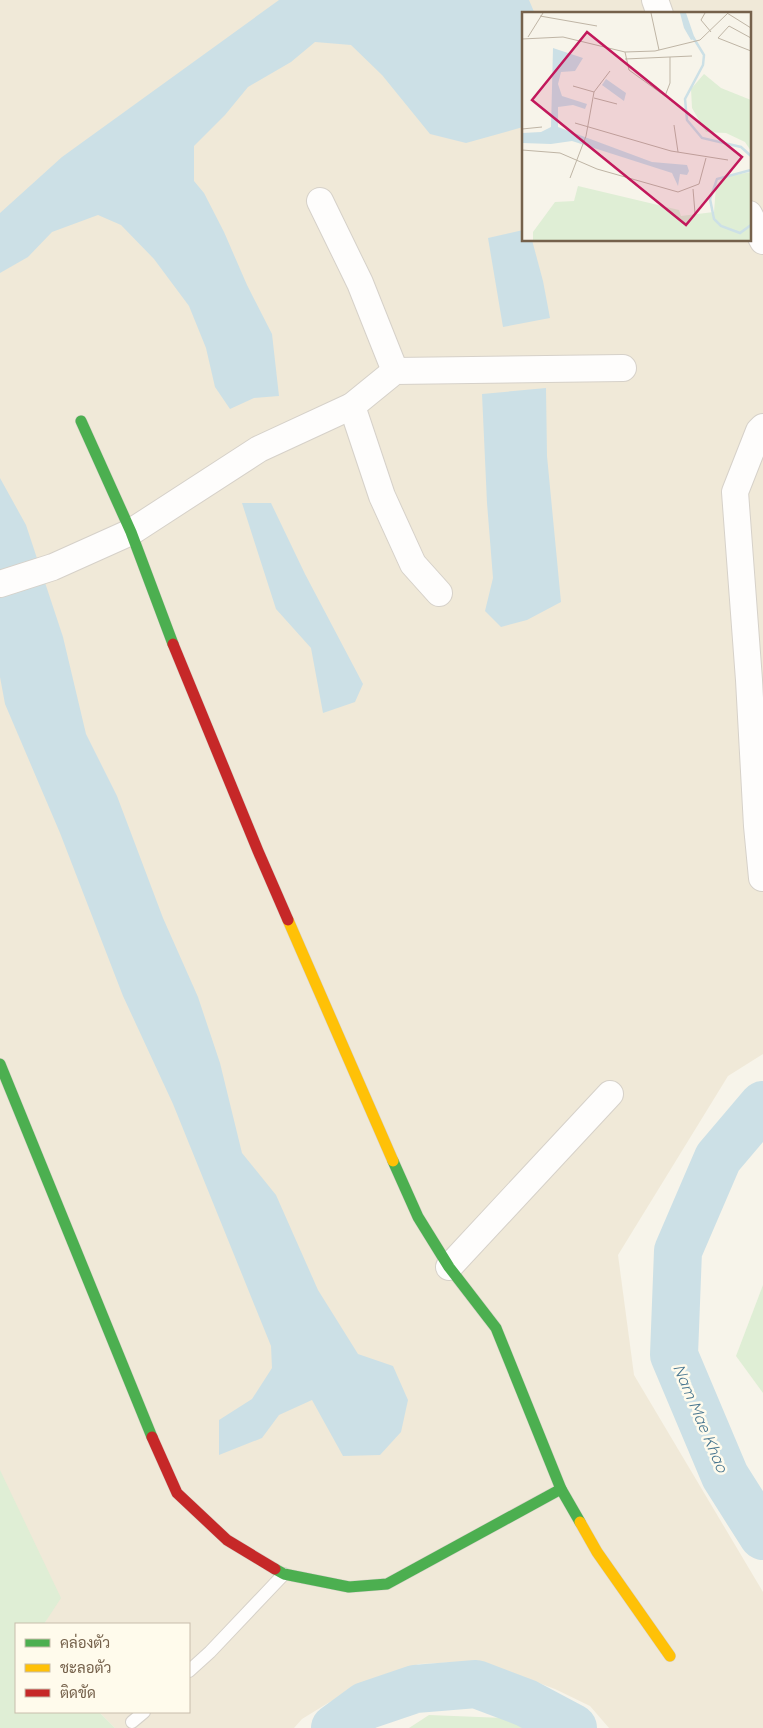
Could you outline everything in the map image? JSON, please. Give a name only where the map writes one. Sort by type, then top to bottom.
[{"type":"street","points":[[655,0],[659,12]]},
{"type":"street","points":[[320,202],[360,283],[394,371]]},
{"type":"street","points":[[750,216],[763,241]]},
{"type":"street","points":[[0,584],[53,567],[131,532],[259,448],[352,406],[394,371],[623,368]]},
{"type":"street","points":[[352,406],[382,496],[413,564],[439,592]]},
{"type":"street","points":[[81,422],[131,532],[185,676],[258,851],[418,1217],[450,1267],[496,1328],[561,1489],[598,1552],[670,1656]]},
{"type":"street","points":[[763,428],[759,431],[735,492],[749,680],[757,826],[763,878]]},
{"type":"street","points":[[0,1064],[144,1419],[178,1493],[227,1540],[284,1574],[348,1586],[387,1584],[561,1489]]},
{"type":"street","points":[[450,1267],[610,1094]]},
{"type":"lane","points":[[190,1670],[210,1652],[284,1574]]},
{"type":"lane","points":[[132,1722],[143,1713]]},
{"type":"shaded area","points":[[0,0],[763,0],[763,1054],[728,1076],[618,1255],[634,1375],[763,1592],[763,1728],[609,1728],[590,1706],[555,1689],[480,1661],[419,1664],[389,1674],[328,1703],[302,1719],[294,1728],[115,1728],[100,1713],[190,1713],[190,1623],[45,1623],[47,1619],[0,1498]]},
{"type":"shaded area","points":[[279,0],[529,0],[534,12],[522,12],[522,127],[466,143],[430,134],[382,75],[351,45],[315,42],[291,62],[248,87],[225,115],[194,146],[194,181],[204,193],[224,232],[247,285],[272,334],[279,396],[254,398],[230,409],[215,387],[206,348],[189,306],[154,259],[121,225],[98,215],[52,232],[28,257],[0,273],[0,213],[62,157]]},
{"type":"shaded area","points":[[522,230],[522,241],[532,241],[550,318],[503,327],[488,238]]},
{"type":"shaded area","points":[[546,388],[547,456],[561,602],[527,620],[501,627],[485,611],[493,578],[487,503],[482,394]]},
{"type":"shaded area","points":[[0,478],[26,525],[63,637],[86,734],[117,796],[163,918],[198,997],[220,1063],[242,1153],[276,1195],[318,1290],[358,1354],[393,1366],[408,1400],[401,1432],[380,1455],[343,1456],[312,1400],[279,1415],[262,1438],[219,1455],[219,1420],[252,1399],[272,1368],[271,1346],[173,1104],[123,996],[60,833],[5,704],[0,677]]},
{"type":"shaded area","points":[[242,503],[271,503],[305,574],[363,684],[355,702],[323,713],[311,648],[276,609]]},
{"type":"green space","points":[[763,1285],[763,1393],[736,1356]]},
{"type":"green space","points":[[0,1470],[61,1598],[45,1623],[15,1623],[15,1713],[100,1713],[115,1728],[0,1728]]},
{"type":"green space","points":[[429,1715],[531,1719],[542,1728],[409,1728]]},
{"type":"waterway","name":"Nam Mae Khao","points":[[763,1105],[718,1158],[678,1251],[674,1355],[725,1476],[763,1536]]},
{"type":"waterway","name":"Nam Mae Khao","points":[[335,1728],[365,1706],[415,1689],[476,1684],[526,1703],[573,1728]]},
{"type":"traffic: fast","points":[[81,421],[131,532],[173,644]]},
{"type":"traffic: fast","points":[[0,1064],[152,1437]]},
{"type":"traffic: fast","points":[[393,1161],[418,1217],[449,1267],[496,1328],[561,1489],[580,1522]]},
{"type":"traffic: fast","points":[[275,1569],[284,1574],[349,1587],[387,1584],[561,1489]]},
{"type":"traffic: slow","points":[[288,920],[393,1161]]},
{"type":"traffic: slow","points":[[580,1522],[597,1552],[670,1656]]},
{"type":"traffic: jam","points":[[173,644],[288,920]]},
{"type":"traffic: jam","points":[[152,1437],[177,1493],[227,1540],[275,1569]]}]
